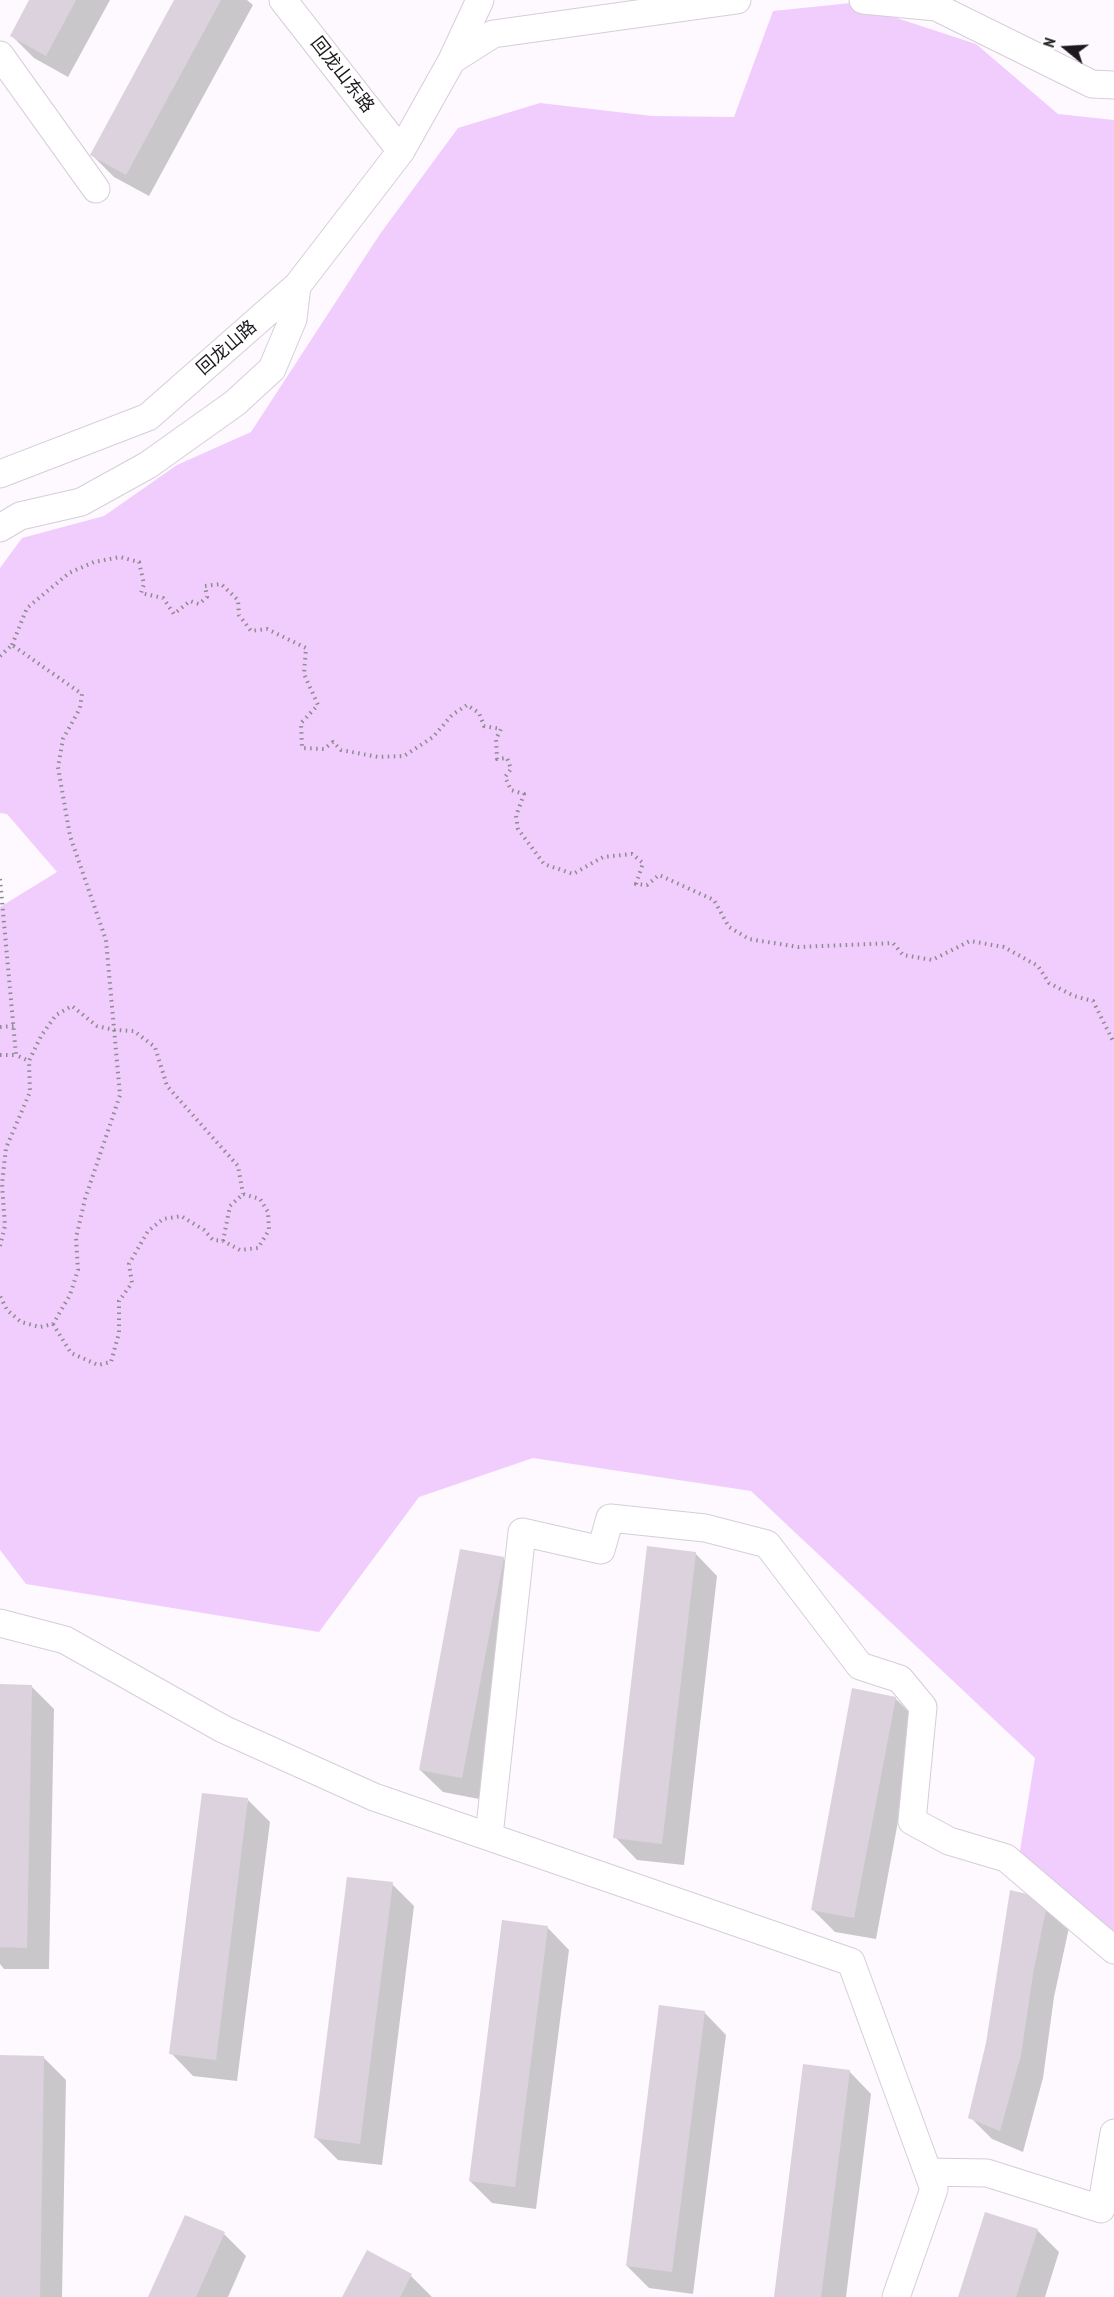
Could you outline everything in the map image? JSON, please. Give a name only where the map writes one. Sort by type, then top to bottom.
[{"type":"street","name":"回龙山东路","points":[[283,0],[401,151]]},
{"type":"street","name":"回龙山路","points":[[0,474],[148,417],[297,286],[401,151],[452,60],[480,0]]},
{"type":"street","points":[[452,60],[493,34],[737,0]]},
{"type":"street","points":[[863,0],[936,7],[1092,84],[1114,85]]},
{"type":"street","points":[[0,55],[96,189]]},
{"type":"street","points":[[0,528],[20,516],[81,502],[148,465],[235,403],[272,369],[293,319],[297,286]]},
{"type":"street","points":[[489,1836],[522,1532],[601,1550],[610,1518],[705,1528],[767,1545],[860,1666],[900,1679],[923,1707],[912,1821],[949,1841],[1006,1858],[1114,1950]]},
{"type":"street","points":[[0,1623],[65,1640],[223,1729],[374,1797],[851,1962],[934,2189],[896,2297]]},
{"type":"street","points":[[928,2172],[987,2173],[1101,2209],[1114,2133]]},
{"type":"path","points":[[0,656],[12,645],[27,608],[69,573],[94,562],[120,557],[139,562],[144,584],[141,593],[163,598],[174,614],[189,600],[200,604],[207,597],[205,586],[221,584],[238,600],[239,615],[251,631],[267,629],[306,648],[304,674],[318,705],[301,723],[302,748],[324,749],[333,742],[341,750],[378,757],[404,756],[433,737],[452,715],[467,705],[479,713],[484,726],[501,729],[496,739],[497,759],[507,758],[511,769],[505,777],[511,790],[524,794],[516,816],[518,829],[544,864],[573,874],[603,857],[632,854],[643,863],[636,884],[646,885],[658,875],[714,900],[729,927],[749,939],[798,947],[893,943],[903,955],[932,960],[970,941],[1004,947],[1038,966],[1048,983],[1074,996],[1093,1001],[1114,1043]]},
{"type":"path","points":[[0,1296],[7,1310],[21,1322],[40,1327],[53,1324],[70,1295],[78,1270],[76,1238],[85,1199],[120,1095],[106,940],[70,836],[58,767],[63,739],[80,708],[82,694],[12,645]]},
{"type":"path","points":[[0,879],[16,1055]]},
{"type":"path","points":[[0,1246],[5,1226],[2,1184],[6,1148],[30,1092],[29,1061],[41,1035],[56,1015],[72,1006],[97,1026],[134,1031],[155,1047],[167,1086],[238,1166],[243,1194]]},
{"type":"path","points":[[0,1026],[14,1026]]},
{"type":"path","points":[[0,1055],[16,1055],[29,1061]]},
{"type":"path","points":[[53,1324],[71,1353],[98,1365],[111,1362],[119,1333],[119,1301],[132,1282],[129,1264],[148,1231],[163,1219],[181,1216],[204,1230],[213,1240],[223,1241],[240,1250],[258,1248],[269,1230],[268,1212],[260,1199],[243,1194]]},
{"type":"path","points":[[223,1241],[230,1206],[243,1194]]},
{"type":"shaded area","points":[[851,3],[976,44],[1058,114],[1114,120],[1114,1931],[1019,1857],[1035,1758],[751,1491],[533,1458],[419,1497],[319,1632],[26,1584],[0,1550],[0,907],[57,872],[7,814],[0,813],[0,568],[22,538],[104,516],[177,465],[251,432],[380,234],[458,128],[540,103],[652,116],[734,117],[773,11]]},
{"type":"building","points":[[29,0],[76,0],[46,56],[10,36]]},
{"type":"building","points":[[174,0],[221,0],[126,175],[90,155]]},
{"type":"building","points":[[647,1546],[696,1552],[662,1844],[613,1838]]},
{"type":"building","points":[[460,1549],[504,1557],[462,1778],[419,1770]]},
{"type":"building","points":[[0,1684],[32,1685],[27,1948],[0,1947]]},
{"type":"building","points":[[852,1688],[896,1697],[854,1918],[811,1910]]},
{"type":"building","points":[[202,1793],[248,1798],[216,2060],[169,2054]]},
{"type":"building","points":[[347,1877],[393,1882],[360,2144],[314,2138]]},
{"type":"building","points":[[1010,1890],[1048,1899],[1033,1974],[1021,2055],[1000,2131],[968,2118],[986,2043]]},
{"type":"building","points":[[502,1920],[548,1926],[515,2187],[469,2181]]},
{"type":"building","points":[[659,2005],[705,2011],[672,2272],[626,2266]]},
{"type":"building","points":[[0,2055],[44,2056],[40,2297],[0,2297]]},
{"type":"building","points":[[803,2064],[850,2070],[821,2297],[774,2297]]},
{"type":"building","points":[[985,2212],[1038,2229],[1016,2297],[958,2297]]},
{"type":"building","points":[[185,2215],[225,2232],[196,2297],[148,2297]]},
{"type":"building","points":[[367,2250],[412,2274],[400,2297],[342,2297]]}]
